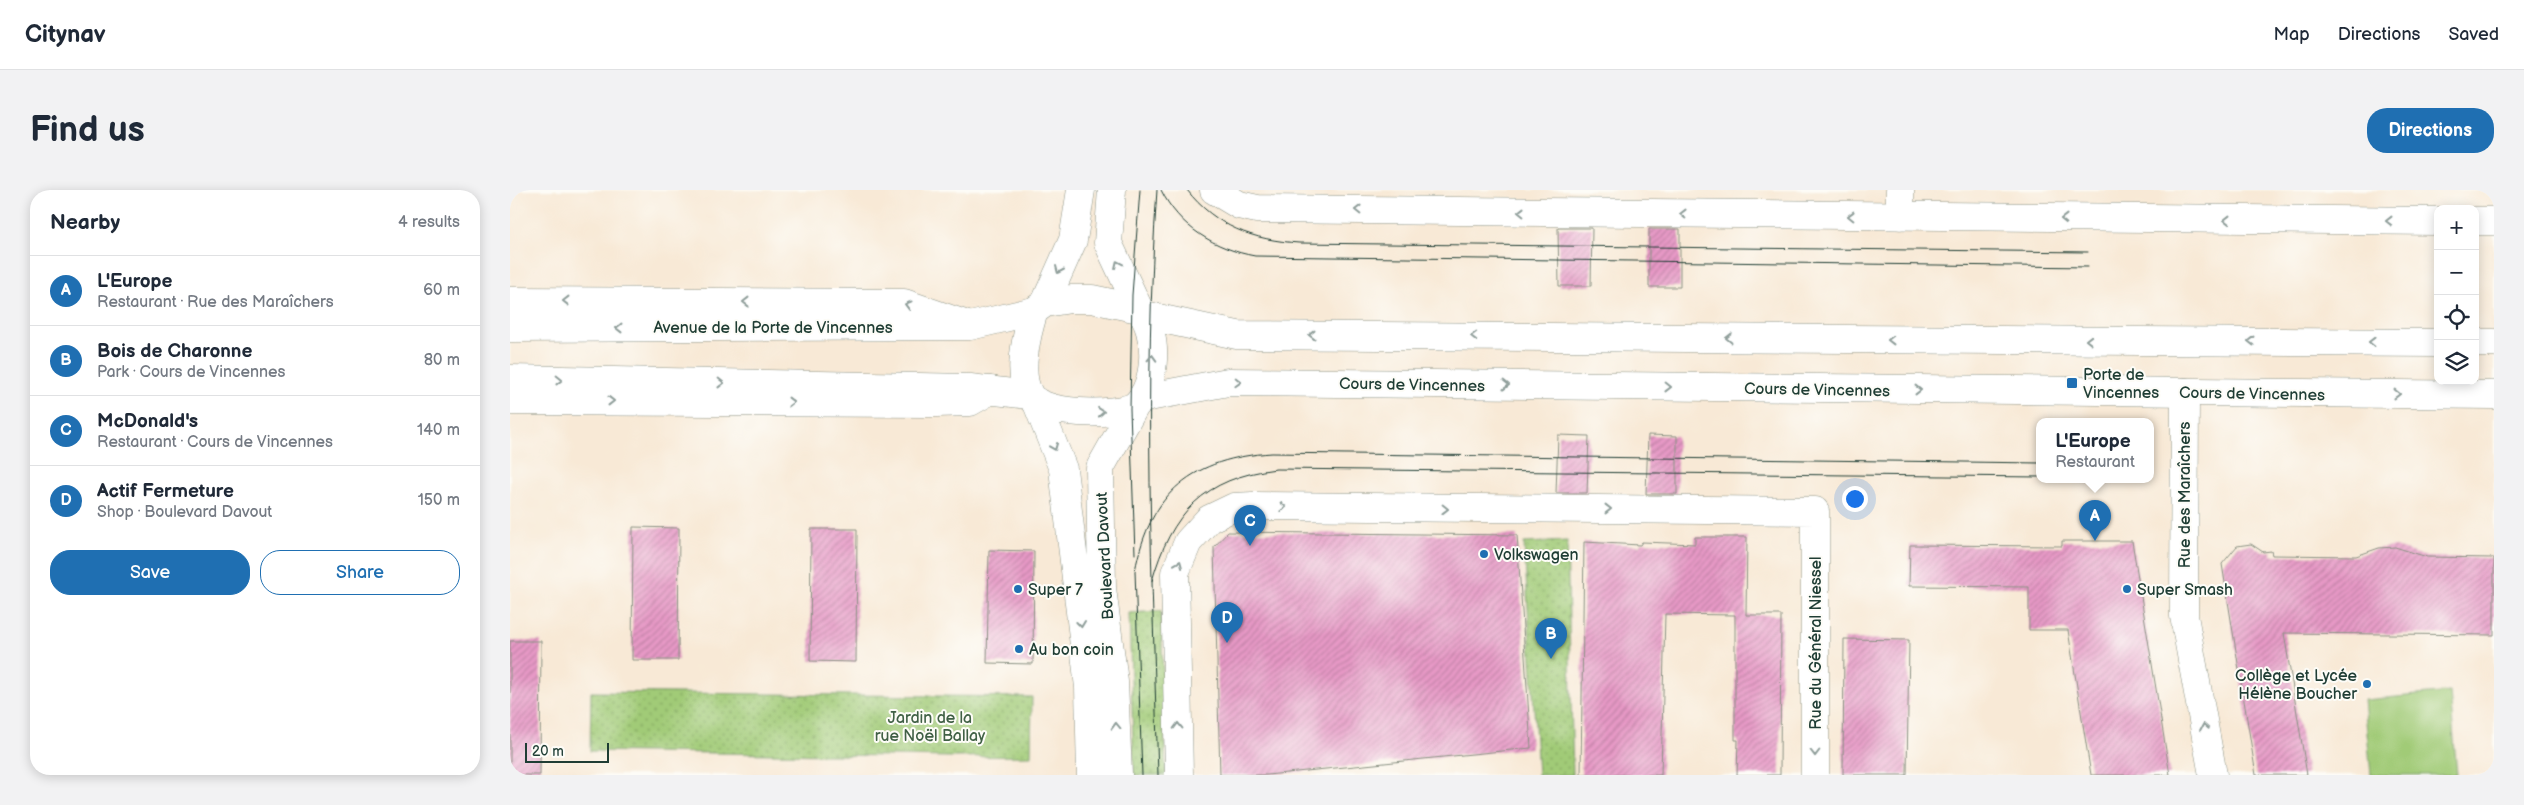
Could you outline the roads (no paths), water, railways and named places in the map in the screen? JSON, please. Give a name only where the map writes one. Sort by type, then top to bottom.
[{"type":"main road","points":[[1032,398],[1025,380],[1024,358],[1028,333],[1073,240],[1081,190]]},
{"type":"main road","points":[[510,379],[970,388],[1032,398],[1058,409],[1086,413],[1119,411],[1139,403],[1149,383],[1153,356],[1150,332],[1108,243],[1112,190]]},
{"type":"main road","points":[[1214,190],[1239,205],[1257,209],[1900,203],[2434,221]]},
{"type":"main road","points":[[2479,221],[2494,221]]},
{"type":"main road","points":[[1039,307],[1092,299],[1237,335],[2434,343]]},
{"type":"main road","points":[[510,301],[904,303],[970,326]]},
{"type":"main road","name":"Avenue de la Porte de Vincennes","points":[[510,328],[970,326],[1039,307]]},
{"type":"main road","points":[[2479,343],[2494,343]]},
{"type":"main road","name":"Cours de Vincennes","points":[[1139,403],[1228,382],[2494,395]]},
{"type":"main road","points":[[510,401],[936,403],[970,402],[991,390]]},
{"type":"main road","name":"Rue des Maraîchers","points":[[2185,392],[2184,616],[2213,775]]},
{"type":"main road","name":"Boulevard Davout","points":[[1032,398],[1063,469],[1089,687],[1092,775]]},
{"type":"main road","name":"Boulevard Davout","points":[[1118,775],[1114,682],[1102,588],[1100,468],[1139,403]]},
{"type":"main road","name":"Rue du Général Niessel","points":[[1179,775],[1175,573],[1188,542],[1209,519],[1234,507],[1815,511],[1815,775]]},
{"type":"tram line","points":[[1135,554],[1130,409],[1132,295],[1140,190]]},
{"type":"tram line","points":[[1157,190],[1150,336],[1150,482],[1158,775]]},
{"type":"tram line","points":[[1161,190],[1178,215],[1200,234],[1226,248],[1255,256],[2088,267]]},
{"type":"tram line","points":[[1187,190],[1210,213],[1237,229],[1266,239],[1299,243],[2088,252]]},
{"type":"tram line","points":[[1142,775],[1135,571],[1142,543],[1152,520],[1164,500],[1180,484],[1198,472],[1219,462],[1244,456],[1272,453],[2036,463]]},
{"type":"tram line","points":[[1152,581],[1169,536],[1194,503],[1210,490],[1229,481],[1276,469],[2036,477]]},
{"type":"place","name":"Porte de Vincennes","points":[[2072,383]]},
{"type":"place","name":"L'Europe","points":[[2095,541]]},
{"type":"place","name":"McDonald's","points":[[1250,546]]},
{"type":"place","name":"Volkswagen","points":[[1484,554]]},
{"type":"place","name":"Super 7","points":[[1018,589]]},
{"type":"place","name":"Super Smash","points":[[2127,589]]},
{"type":"place","name":"Actif Fermeture","points":[[1227,643]]},
{"type":"place","name":"Au bon coin","points":[[1019,649]]},
{"type":"place","name":"Bois de Charonne","points":[[1551,659]]},
{"type":"place","name":"Collège et Lycée Hélène Boucher","points":[[2367,684]]},
{"type":"park label","name":"Jardin de la rue Noël Ballay","points":[[930,726]]}]
